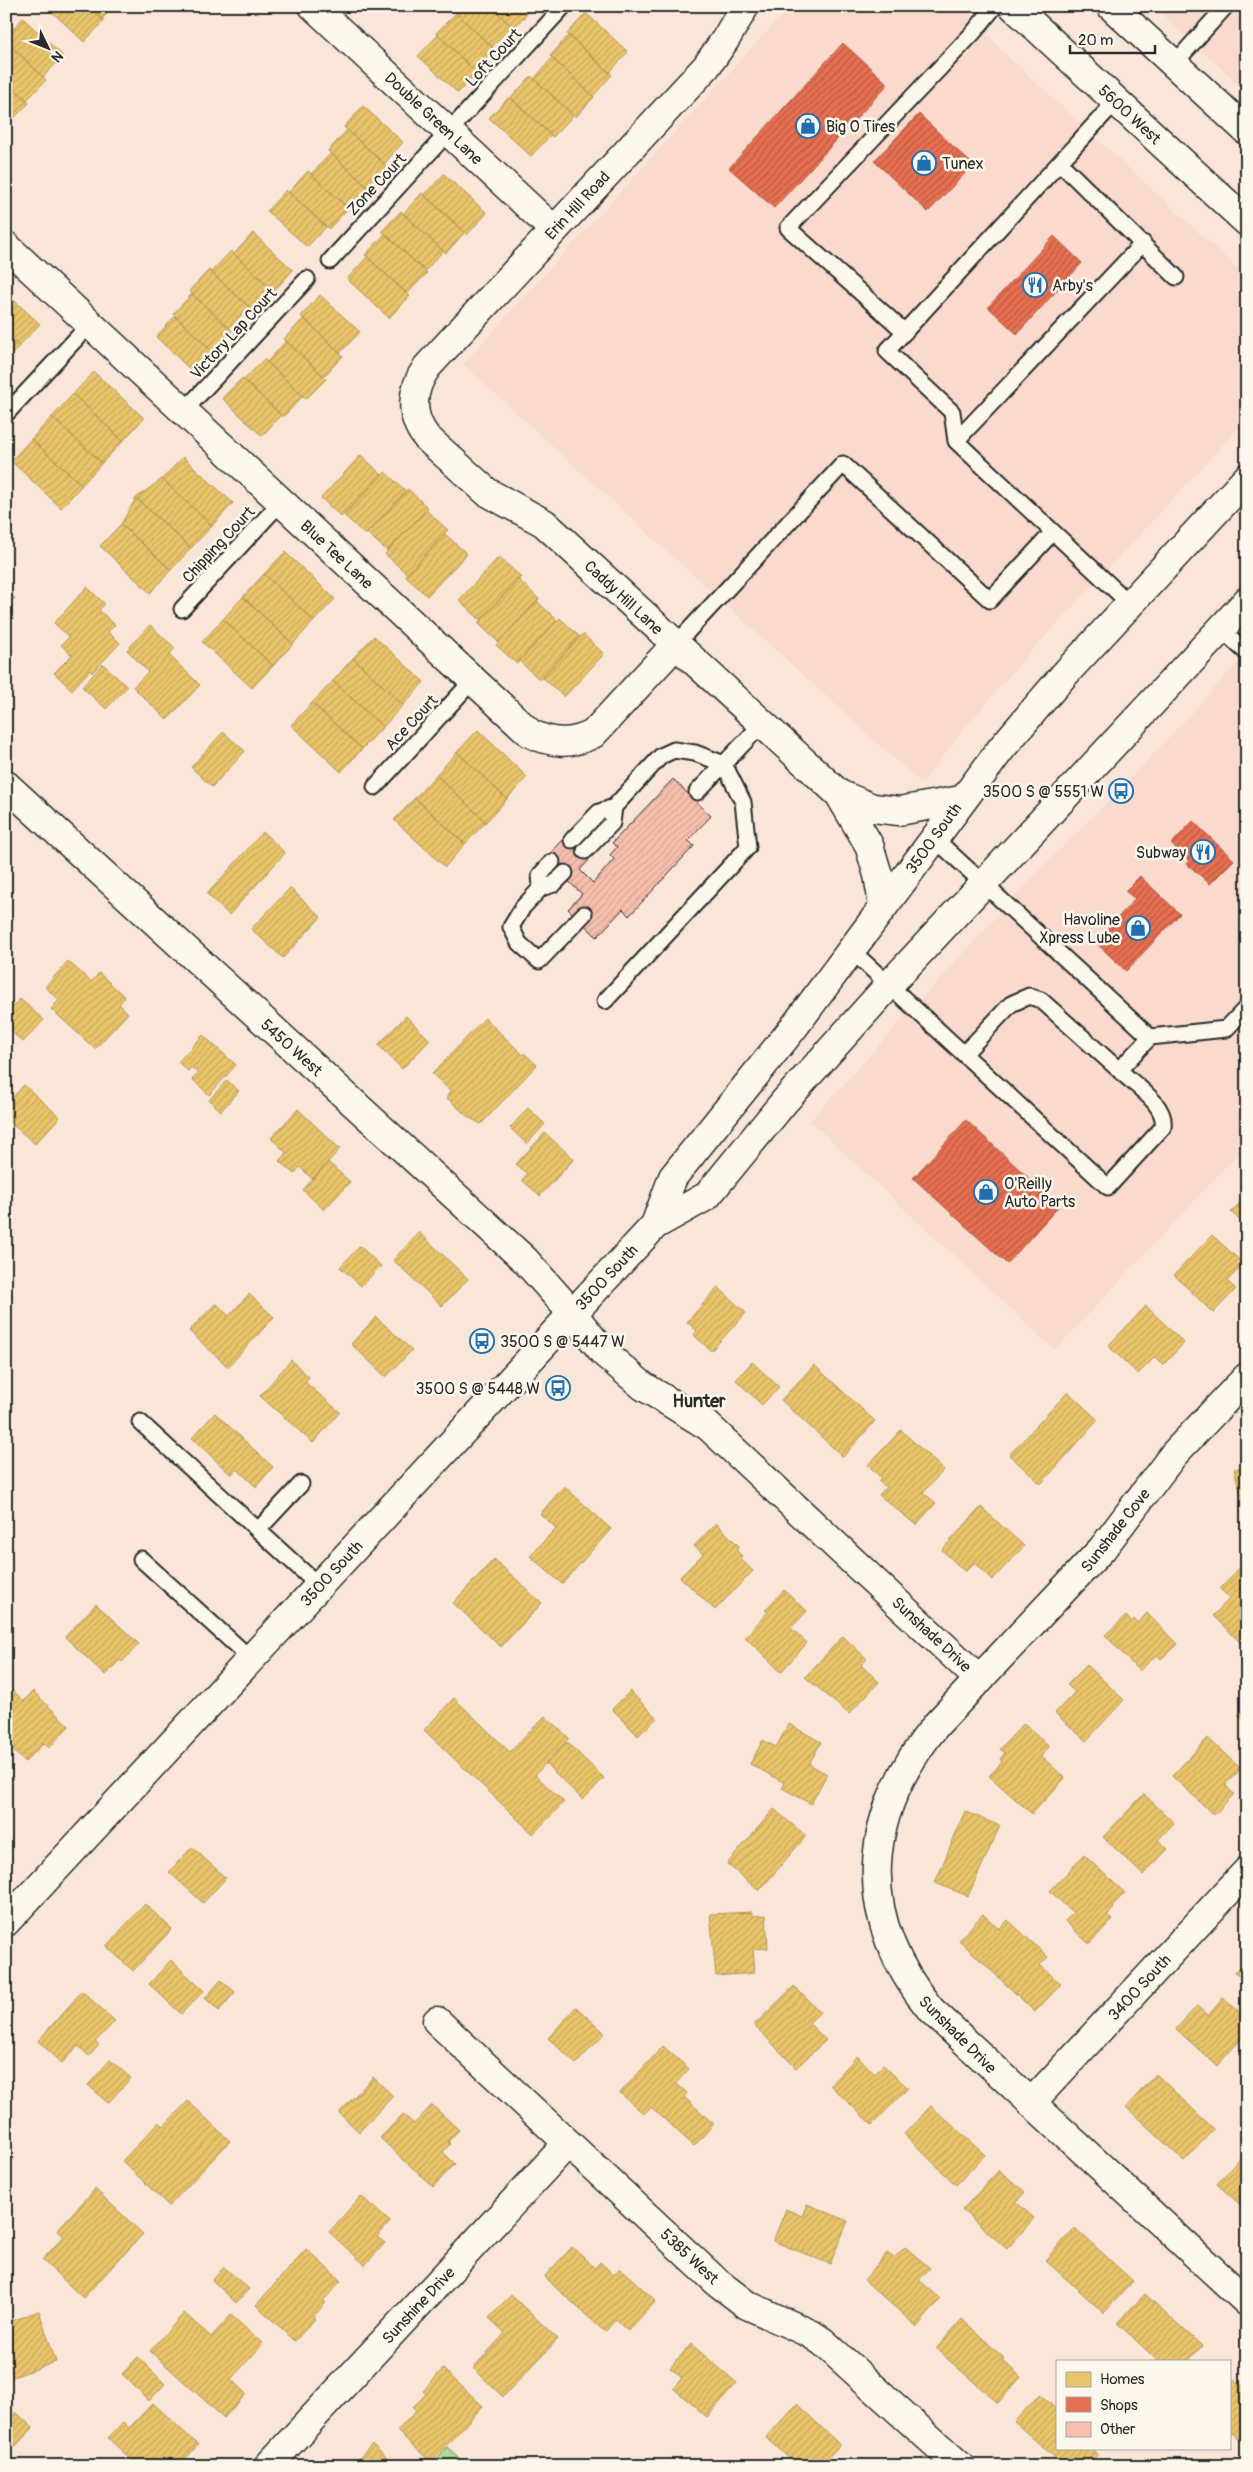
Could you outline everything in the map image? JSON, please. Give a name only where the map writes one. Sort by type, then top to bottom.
[{"type":"street","name":"Double Green Lane","points":[[313,6],[554,230]]},
{"type":"street","name":"Erin Hill Road","points":[[414,404],[416,384],[427,366],[706,67],[726,40],[744,6]]},
{"type":"street","name":"5600 West","points":[[1013,6],[1247,222]]},
{"type":"street","points":[[1111,6],[1247,131]]},
{"type":"street","name":"Blue Tee Lane","points":[[6,246],[530,733],[549,740],[570,742],[582,739],[602,726],[676,644]]},
{"type":"street","name":"Caddy Hill Lane","points":[[414,404],[417,422],[427,438],[488,492],[544,523],[838,794],[869,845],[878,875],[883,905]]},
{"type":"street","name":"3500 South","points":[[655,1225],[674,1177],[766,1062],[961,800],[1032,711],[1247,478]]},
{"type":"street","name":"3500 South","points":[[6,1922],[655,1225],[707,1196],[784,1102],[889,985],[1247,601]]},
{"type":"street","name":"5450 West","points":[[6,785],[525,1260],[572,1313]]},
{"type":"street","name":"Caddy Hill Lane","points":[[838,794],[873,808],[899,811],[961,800]]},
{"type":"street","name":"Sunshade Drive","points":[[572,1313],[604,1353],[643,1386],[696,1417],[723,1439],[980,1680],[920,1745],[898,1781],[886,1813],[878,1848],[876,1886],[883,1923],[889,1942],[901,1969],[915,1990],[950,2029],[1247,2302]]},
{"type":"street","name":"Sunshade Cove","points":[[980,1680],[1102,1549],[1174,1454],[1247,1377]]},
{"type":"street","name":"3400 South","points":[[1031,2103],[1247,1871]]},
{"type":"street","name":"5385 West","points":[[437,2021],[733,2295],[762,2313],[812,2334],[823,2342],[960,2466]]},
{"type":"street","name":"Sunshine Drive","points":[[268,2466],[568,2143]]},
{"type":"lane","name":"Loft Court","points":[[448,132],[564,6]]},
{"type":"lane","points":[[905,332],[788,228],[973,33],[995,6]]},
{"type":"lane","points":[[1174,64],[1226,6]]},
{"type":"lane","points":[[1116,101],[887,351],[952,412],[956,441],[1130,604]]},
{"type":"lane","name":"Zone Court","points":[[330,261],[448,132]]},
{"type":"lane","points":[[1060,163],[1143,242],[1176,277]]},
{"type":"lane","points":[[956,441],[1143,242]]},
{"type":"lane","name":"Victory Lap Court","points":[[184,412],[307,279]]},
{"type":"lane","points":[[6,414],[90,324]]},
{"type":"lane","points":[[676,644],[843,464],[990,600],[1054,532]]},
{"type":"lane","name":"Chipping Court","points":[[182,609],[280,502]]},
{"type":"lane","points":[[1221,629],[1247,653]]},
{"type":"lane","name":"Ace Court","points":[[376,787],[473,680]]},
{"type":"lane","points":[[697,792],[762,724]]},
{"type":"lane","points":[[572,840],[599,812],[614,807],[661,756],[674,750],[695,753],[724,764],[743,802],[748,847],[605,1001]]},
{"type":"lane","points":[[585,852],[612,823],[614,807]]},
{"type":"lane","points":[[933,837],[1150,1037]]},
{"type":"lane","points":[[541,888],[540,875],[552,862]]},
{"type":"lane","points":[[565,873],[554,884],[541,888],[524,907],[511,927],[519,943],[539,961],[584,914]]},
{"type":"lane","points":[[850,949],[1108,1187],[1163,1127],[1164,1120],[1161,1110],[1041,1000],[1029,996],[1011,1004],[964,1054]]},
{"type":"lane","points":[[1119,1070],[1150,1037],[1226,1029],[1247,1007]]},
{"type":"lane","points":[[140,1422],[319,1586]]},
{"type":"lane","points":[[258,1530],[301,1484]]},
{"type":"lane","points":[[141,1559],[251,1659]]},
{"type":"shaded area","points":[[790,6],[963,6],[1004,53],[1247,277],[1247,419],[1014,670],[964,729],[922,784],[463,364]]},
{"type":"shaded area","points":[[1153,6],[1247,6],[1247,92]]},
{"type":"shaded area","points":[[1247,653],[1247,1144],[1055,1350],[810,1121],[1028,882],[1136,773]]},
{"type":"green space","points":[[447,2447],[468,2466],[431,2466]]},
{"type":"building: Homes","points":[[46,6],[88,6],[104,21],[84,42]]},
{"type":"building: Homes","points":[[88,6],[114,6],[102,19]]},
{"type":"building: Homes","points":[[363,6],[376,6],[370,13]]},
{"type":"building: Homes","points":[[455,6],[490,6],[511,26],[492,47],[452,9]]},
{"type":"building: Homes","points":[[490,6],[532,6],[533,7],[514,28]]},
{"type":"building: Homes","points":[[456,13],[495,50],[475,71],[436,33]]},
{"type":"building: Homes","points":[[586,13],[628,52],[609,73],[567,34]]},
{"type":"building: Homes","points":[[23,18],[63,56],[43,77],[6,41],[6,37]]},
{"type":"building: Homes","points":[[438,35],[477,73],[458,93],[418,56]]},
{"type":"building: Homes","points":[[569,35],[612,75],[593,96],[550,56]]},
{"type":"building: Homes","points":[[7,42],[46,80],[27,100],[6,81]]},
{"type":"building: Homes","points":[[552,58],[594,97],[576,117],[534,79]]},
{"type":"building: Homes","points":[[531,76],[573,116],[553,137],[511,98]]},
{"type":"building: Homes","points":[[6,81],[29,103],[9,123],[6,120]]},
{"type":"building: Homes","points":[[509,97],[551,135],[531,156],[489,118]]},
{"type":"building: Homes","points":[[363,106],[403,142],[384,164],[344,127]]},
{"type":"building: Homes","points":[[347,130],[387,166],[368,187],[328,151]]},
{"type":"building: Homes","points":[[331,153],[370,190],[351,211],[311,174]]},
{"type":"building: Homes","points":[[308,171],[348,208],[329,229],[289,192]]},
{"type":"building: Homes","points":[[444,174],[487,213],[467,235],[424,195]]},
{"type":"building: Homes","points":[[286,190],[326,227],[307,247],[267,211]]},
{"type":"building: Homes","points":[[422,193],[465,232],[446,253],[403,214]]},
{"type":"building: Homes","points":[[401,211],[443,251],[425,271],[382,231]]},
{"type":"building: Homes","points":[[253,233],[293,270],[274,291],[234,254]]},
{"type":"building: Homes","points":[[385,234],[427,273],[407,294],[365,255]]},
{"type":"building: Homes","points":[[231,251],[270,288],[251,309],[211,272]]},
{"type":"building: Homes","points":[[367,257],[410,296],[389,318],[347,279]]},
{"type":"building: Homes","points":[[209,270],[249,307],[229,328],[189,291]]},
{"type":"building: Homes","points":[[6,293],[40,324],[19,346],[6,334]]},
{"type":"building: Homes","points":[[192,294],[232,331],[213,352],[173,314]]},
{"type":"building: Homes","points":[[320,295],[360,332],[340,353],[301,316]]},
{"type":"building: Homes","points":[[175,316],[215,354],[195,374],[156,337]]},
{"type":"building: Homes","points":[[304,318],[343,356],[324,376],[284,339]]},
{"type":"building: Homes","points":[[6,334],[19,346],[6,361]]},
{"type":"building: Homes","points":[[286,341],[326,379],[306,399],[267,362]]},
{"type":"building: Homes","points":[[264,359],[303,396],[283,417],[244,380]]},
{"type":"building: Homes","points":[[94,372],[144,418],[123,441],[73,394]]},
{"type":"building: Homes","points":[[242,378],[281,415],[262,436],[222,398]]},
{"type":"building: Homes","points":[[73,394],[123,441],[102,463],[52,417]]},
{"type":"building: Homes","points":[[52,417],[102,463],[82,485],[31,439]]},
{"type":"building: Homes","points":[[31,439],[82,485],[61,508],[11,461]]},
{"type":"building: Homes","points":[[361,455],[382,475],[341,517],[321,498]]},
{"type":"building: Homes","points":[[183,457],[233,503],[212,526],[162,479]]},
{"type":"building: Homes","points":[[385,472],[406,491],[365,535],[344,515]]},
{"type":"building: Homes","points":[[162,479],[212,526],[191,548],[136,498]]},
{"type":"building: Homes","points":[[408,489],[428,508],[387,551],[367,533]]},
{"type":"building: Homes","points":[[136,498],[191,548],[171,570],[121,524]]},
{"type":"building: Homes","points":[[426,510],[448,530],[407,574],[385,554]]},
{"type":"building: Homes","points":[[121,524],[171,570],[150,593],[100,546]]},
{"type":"building: Homes","points":[[445,534],[467,554],[427,596],[405,576]]},
{"type":"building: Homes","points":[[285,552],[335,599],[314,621],[264,574]]},
{"type":"building: Homes","points":[[499,557],[521,577],[480,620],[459,600]]},
{"type":"building: Homes","points":[[264,574],[314,621],[293,644],[243,597]]},
{"type":"building: Homes","points":[[6,577],[11,582],[6,587]]},
{"type":"building: Homes","points":[[518,579],[539,599],[498,642],[478,623]]},
{"type":"building: Homes","points":[[87,587],[105,604],[99,610],[115,625],[108,632],[120,643],[92,673],[90,670],[72,690],[54,673],[72,655],[61,645],[69,637],[54,623]]},
{"type":"building: Homes","points":[[6,590],[15,598],[6,608]]},
{"type":"building: Homes","points":[[243,597],[293,644],[273,666],[223,619]]},
{"type":"building: Homes","points":[[537,601],[557,620],[517,664],[496,645]]},
{"type":"building: Homes","points":[[560,618],[580,637],[540,680],[519,661]]},
{"type":"building: Homes","points":[[223,619],[273,666],[252,688],[202,642]]},
{"type":"building: Homes","points":[[150,625],[175,648],[169,655],[200,685],[167,720],[133,687],[148,672],[127,650]]},
{"type":"building: Homes","points":[[583,634],[604,654],[564,697],[542,677]]},
{"type":"building: Homes","points":[[374,636],[424,682],[403,705],[353,658]]},
{"type":"building: Homes","points":[[353,658],[403,705],[383,727],[333,681]]},
{"type":"building: Homes","points":[[103,664],[127,687],[106,709],[82,687]]},
{"type":"building: Homes","points":[[333,681],[383,727],[362,749],[312,703]]},
{"type":"building: Homes","points":[[312,703],[362,749],[341,772],[291,725]]},
{"type":"building: Homes","points":[[478,730],[527,777],[507,799],[457,752]]},
{"type":"building: Homes","points":[[223,732],[245,751],[212,787],[191,767]]},
{"type":"building: Homes","points":[[457,752],[507,799],[486,822],[436,775]]},
{"type":"building: Homes","points":[[436,775],[486,822],[465,844],[415,798]]},
{"type":"building: Homes","points":[[415,798],[465,844],[445,867],[394,820]]},
{"type":"building: Homes","points":[[263,832],[285,853],[229,915],[207,894]]},
{"type":"building: Homes","points":[[290,888],[321,917],[283,958],[251,929]]},
{"type":"building: Homes","points":[[68,961],[91,982],[99,973],[125,997],[119,1004],[128,1013],[95,1049],[51,1009],[59,1000],[45,987]]},
{"type":"building: Homes","points":[[20,999],[44,1020],[23,1042],[6,1027],[6,1014]]},
{"type":"building: Homes","points":[[406,1016],[430,1040],[402,1069],[378,1045]]},
{"type":"building: Homes","points":[[485,1018],[523,1055],[524,1053],[537,1065],[481,1124],[468,1117],[446,1097],[451,1091],[432,1074]]},
{"type":"building: Homes","points":[[203,1035],[236,1065],[209,1095],[192,1079],[198,1073],[191,1067],[188,1071],[178,1062]]},
{"type":"building: Homes","points":[[227,1080],[239,1091],[221,1111],[209,1100]]},
{"type":"building: Homes","points":[[24,1085],[60,1117],[35,1144],[6,1119],[6,1105]]},
{"type":"building: Homes","points":[[528,1108],[545,1124],[527,1144],[510,1128]]},
{"type":"building: Homes","points":[[298,1109],[340,1149],[312,1179],[300,1167],[294,1174],[279,1161],[286,1153],[271,1138]]},
{"type":"building: Homes","points":[[545,1133],[574,1159],[540,1196],[522,1180],[527,1174],[516,1164]]},
{"type":"building: Homes","points":[[328,1162],[350,1182],[324,1210],[303,1190]]},
{"type":"building: Homes","points":[[1247,1196],[1247,1227],[1231,1212]]},
{"type":"building: Homes","points":[[419,1232],[468,1279],[442,1306],[393,1260]]},
{"type":"building: Homes","points":[[1212,1235],[1244,1264],[1227,1281],[1236,1289],[1213,1313],[1174,1275]]},
{"type":"building: Homes","points":[[360,1246],[381,1266],[361,1286],[340,1267]]},
{"type":"building: Homes","points":[[718,1287],[746,1313],[711,1351],[694,1335],[697,1331],[687,1322]]},
{"type":"building: Homes","points":[[249,1294],[274,1317],[228,1367],[189,1331],[216,1303],[229,1316]]},
{"type":"building: Homes","points":[[1146,1306],[1184,1343],[1163,1365],[1155,1357],[1138,1374],[1108,1346]]},
{"type":"building: Homes","points":[[376,1317],[412,1350],[386,1377],[351,1344]]},
{"type":"building: Homes","points":[[291,1360],[309,1377],[305,1382],[340,1412],[313,1443],[260,1396]]},
{"type":"building: Homes","points":[[752,1362],[779,1387],[762,1405],[736,1380]]},
{"type":"building: Homes","points":[[814,1365],[875,1421],[843,1457],[781,1400]]},
{"type":"building: Homes","points":[[1068,1392],[1098,1420],[1041,1484],[1009,1455]]},
{"type":"building: Homes","points":[[215,1413],[273,1467],[256,1487],[237,1469],[231,1475],[192,1438]]},
{"type":"building: Homes","points":[[901,1430],[944,1470],[923,1492],[936,1503],[916,1525],[879,1495],[886,1487],[878,1481],[881,1478],[868,1465]]},
{"type":"building: Homes","points":[[1247,1466],[1247,1501],[1243,1502],[1234,1469]]},
{"type":"building: Homes","points":[[564,1486],[611,1529],[562,1584],[530,1556],[556,1528],[540,1514]]},
{"type":"building: Homes","points":[[981,1507],[1024,1546],[992,1580],[974,1563],[965,1572],[942,1550]]},
{"type":"building: Homes","points":[[716,1523],[739,1546],[736,1550],[742,1556],[740,1558],[753,1571],[715,1610],[680,1577],[703,1554],[694,1546]]},
{"type":"building: Homes","points":[[494,1559],[542,1603],[501,1647],[453,1603]]},
{"type":"building: Homes","points":[[1244,1563],[1247,1566],[1247,1639],[1242,1644],[1213,1616],[1230,1598],[1220,1589]]},
{"type":"building: Homes","points":[[784,1590],[807,1611],[791,1628],[807,1643],[781,1672],[745,1637],[768,1612],[765,1610]]},
{"type":"building: Homes","points":[[96,1604],[139,1644],[122,1662],[120,1660],[105,1675],[65,1637]]},
{"type":"building: Homes","points":[[1147,1613],[1177,1644],[1161,1659],[1157,1655],[1139,1671],[1105,1635],[1126,1616],[1132,1622],[1134,1619],[1138,1623]]},
{"type":"building: Homes","points":[[843,1636],[867,1659],[861,1665],[879,1682],[849,1714],[805,1677]]},
{"type":"building: Homes","points":[[1087,1665],[1124,1700],[1086,1741],[1055,1713],[1075,1692],[1067,1685]]},
{"type":"building: Homes","points":[[9,1687],[24,1701],[33,1691],[69,1726],[49,1748],[44,1743],[25,1762],[6,1744],[6,1690]]},
{"type":"building: Homes","points":[[630,1691],[657,1718],[638,1736],[612,1709]]},
{"type":"building: Homes","points":[[454,1698],[510,1752],[545,1716],[569,1738],[535,1775],[564,1802],[533,1834],[424,1730]]},
{"type":"building: Homes","points":[[1247,1706],[1247,1723],[1238,1715]]},
{"type":"building: Homes","points":[[1024,1723],[1049,1747],[1041,1756],[1065,1778],[1032,1814],[989,1776],[1002,1762],[1000,1759],[1005,1753],[1000,1749]]},
{"type":"building: Homes","points":[[789,1724],[821,1742],[809,1764],[827,1774],[811,1804],[782,1788],[785,1783],[750,1764],[763,1740],[776,1747]]},
{"type":"building: Homes","points":[[1208,1738],[1241,1769],[1225,1785],[1234,1794],[1214,1815],[1172,1776]]},
{"type":"building: Homes","points":[[567,1742],[604,1778],[583,1800],[546,1764]]},
{"type":"building: Homes","points":[[1144,1794],[1174,1823],[1158,1840],[1168,1849],[1143,1875],[1103,1837]]},
{"type":"building: Homes","points":[[774,1809],[806,1836],[759,1891],[727,1864]]},
{"type":"building: Homes","points":[[965,1811],[1000,1826],[968,1896],[935,1883]]},
{"type":"building: Homes","points":[[192,1847],[226,1878],[203,1903],[169,1872]]},
{"type":"building: Homes","points":[[1084,1855],[1125,1893],[1112,1906],[1114,1908],[1107,1916],[1112,1920],[1089,1944],[1065,1921],[1073,1913],[1050,1891]]},
{"type":"building: Homes","points":[[145,1904],[172,1929],[133,1971],[106,1946]]},
{"type":"building: Homes","points":[[752,1912],[752,1916],[766,1915],[768,1948],[753,1949],[755,1973],[716,1976],[710,1914]]},
{"type":"building: Homes","points":[[983,1914],[999,1929],[1008,1920],[1048,1957],[1040,1965],[1061,1984],[1035,2012],[959,1940]]},
{"type":"building: Homes","points":[[171,1960],[204,1991],[181,2014],[149,1984]]},
{"type":"building: Homes","points":[[1247,1960],[1247,1983],[1235,1972]]},
{"type":"building: Homes","points":[[221,1980],[235,1992],[219,2011],[205,1998]]},
{"type":"building: Homes","points":[[794,1986],[820,2012],[809,2023],[826,2040],[796,2068],[754,2025]]},
{"type":"building: Homes","points":[[82,1991],[115,2021],[95,2042],[99,2045],[89,2056],[78,2046],[62,2063],[38,2041]]},
{"type":"building: Homes","points":[[1223,1998],[1247,2018],[1247,2032],[1217,2066],[1176,2029],[1197,2006],[1208,2016]]},
{"type":"building: Homes","points":[[576,2007],[605,2033],[576,2064],[548,2038]]},
{"type":"building: Homes","points":[[663,2046],[689,2069],[676,2083],[687,2093],[684,2097],[714,2124],[694,2146],[651,2107],[644,2114],[620,2093]]},
{"type":"building: Homes","points":[[857,2056],[875,2074],[883,2065],[908,2088],[872,2125],[830,2085]]},
{"type":"building: Homes","points":[[110,2060],[131,2078],[108,2103],[88,2085]]},
{"type":"building: Homes","points":[[1156,2074],[1214,2129],[1184,2161],[1126,2107]]},
{"type":"building: Homes","points":[[373,2077],[393,2096],[359,2132],[339,2113]]},
{"type":"building: Homes","points":[[188,2101],[230,2141],[169,2206],[122,2161],[159,2122],[164,2126]]},
{"type":"building: Homes","points":[[432,2105],[459,2130],[448,2142],[450,2144],[443,2152],[455,2164],[433,2187],[380,2138],[403,2114],[414,2124]]},
{"type":"building: Homes","points":[[931,2106],[985,2155],[956,2185],[904,2134]]},
{"type":"building: Homes","points":[[1247,2152],[1247,2211],[1217,2184]]},
{"type":"building: Homes","points":[[999,2170],[1025,2192],[1016,2202],[1034,2218],[1007,2249],[962,2210]]},
{"type":"building: Homes","points":[[95,2189],[143,2234],[83,2298],[42,2260],[64,2236],[57,2230]]},
{"type":"building: Homes","points":[[361,2196],[390,2222],[377,2237],[385,2243],[365,2265],[329,2232]]},
{"type":"building: Homes","points":[[807,2204],[848,2221],[830,2264],[773,2241],[786,2209],[802,2216]]},
{"type":"building: Homes","points":[[1075,2228],[1133,2281],[1104,2313],[1045,2260]]},
{"type":"building: Homes","points":[[572,2247],[595,2268],[600,2262],[614,2275],[620,2268],[656,2301],[628,2331],[616,2319],[605,2332],[544,2277]]},
{"type":"building: Homes","points":[[905,2247],[930,2268],[919,2280],[941,2299],[917,2327],[864,2280],[887,2253],[894,2258]]},
{"type":"building: Homes","points":[[306,2249],[341,2281],[323,2301],[326,2303],[313,2317],[315,2319],[295,2341],[256,2305]]},
{"type":"building: Homes","points":[[224,2267],[249,2289],[236,2303],[212,2280]]},
{"type":"building: Homes","points":[[1145,2294],[1202,2346],[1189,2360],[1157,2360],[1117,2323]]},
{"type":"building: Homes","points":[[511,2295],[558,2339],[503,2397],[473,2368],[505,2333],[489,2318]]},
{"type":"building: Homes","points":[[39,2311],[56,2362],[13,2377],[6,2356],[6,2323]]},
{"type":"building: Homes","points":[[184,2313],[211,2337],[231,2315],[263,2344],[231,2379],[246,2394],[224,2418],[150,2351]]},
{"type":"building: Homes","points":[[962,2319],[1004,2358],[1002,2360],[1021,2377],[998,2403],[936,2349]]},
{"type":"building: Homes","points":[[691,2344],[737,2383],[707,2417],[673,2388],[682,2378],[670,2368]]},
{"type":"building: Homes","points":[[138,2357],[165,2384],[149,2401],[122,2374]]},
{"type":"building: Homes","points":[[443,2369],[483,2406],[431,2462],[397,2431],[416,2411],[413,2407],[426,2394],[423,2391]]},
{"type":"building: Homes","points":[[1230,2375],[1247,2390],[1246,2446],[1230,2431]]},
{"type":"building: Homes","points":[[1040,2394],[1056,2409],[1056,2450],[1094,2450],[1098,2454],[1087,2466],[1065,2466],[1014,2422]]},
{"type":"building: Homes","points":[[153,2403],[198,2445],[179,2466],[172,2462],[168,2466],[138,2466],[108,2438],[123,2422],[129,2428]]},
{"type":"building: Homes","points":[[797,2404],[840,2445],[820,2466],[817,2466],[808,2458],[800,2466],[797,2466],[766,2437]]},
{"type":"building: Homes","points":[[6,2412],[12,2417],[16,2412],[33,2428],[6,2456]]},
{"type":"building: Homes","points":[[372,2444],[395,2466],[352,2466]]},
{"type":"building: Shops","name":"Big O Tires","points":[[843,43],[888,84],[774,208],[729,168]]},
{"type":"building: Shops","points":[[1247,52],[1247,64],[1241,58]]},
{"type":"building: Shops","name":"Tunex","points":[[919,114],[973,165],[928,212],[874,161]]},
{"type":"building: Shops","name":"Arby's","points":[[1054,236],[1082,263],[1017,334],[988,307]]},
{"type":"building: Shops","name":"Subway","points":[[1193,821],[1234,860],[1210,884],[1187,864],[1190,861],[1171,844]]},
{"type":"building: Shops","name":"Havoline Xpress Lube","points":[[1140,876],[1180,914],[1126,971],[1095,942],[1135,899],[1125,891]]},
{"type":"building: Shops","name":"O'Reilly Auto Parts","points":[[966,1120],[1059,1206],[1007,1264],[913,1178]]},
{"type":"building: Other","points":[[673,779],[711,816],[688,840],[694,846],[629,916],[623,909],[597,937],[568,909],[582,894],[545,859],[565,838],[589,860],[580,870],[593,883],[614,859],[610,855],[617,847],[612,843]]},
{"type":"place","name":"Big O Tires","points":[[808,126]]},
{"type":"place","name":"Tunex","points":[[924,163]]},
{"type":"place","name":"Arby's","points":[[1035,285]]},
{"type":"place","name":"3500 S @ 5551 W","points":[[1121,791]]},
{"type":"place","name":"Subway","points":[[1203,852]]},
{"type":"place","name":"Havoline Xpress Lube","points":[[1138,928]]},
{"type":"place","name":"O'Reilly Auto Parts","points":[[986,1192]]},
{"type":"place","name":"3500 S @ 5447 W","points":[[482,1341]]},
{"type":"place","name":"3500 S @ 5448 W","points":[[558,1388]]},
{"type":"district","name":"Hunter","points":[[699,1401]]}]
